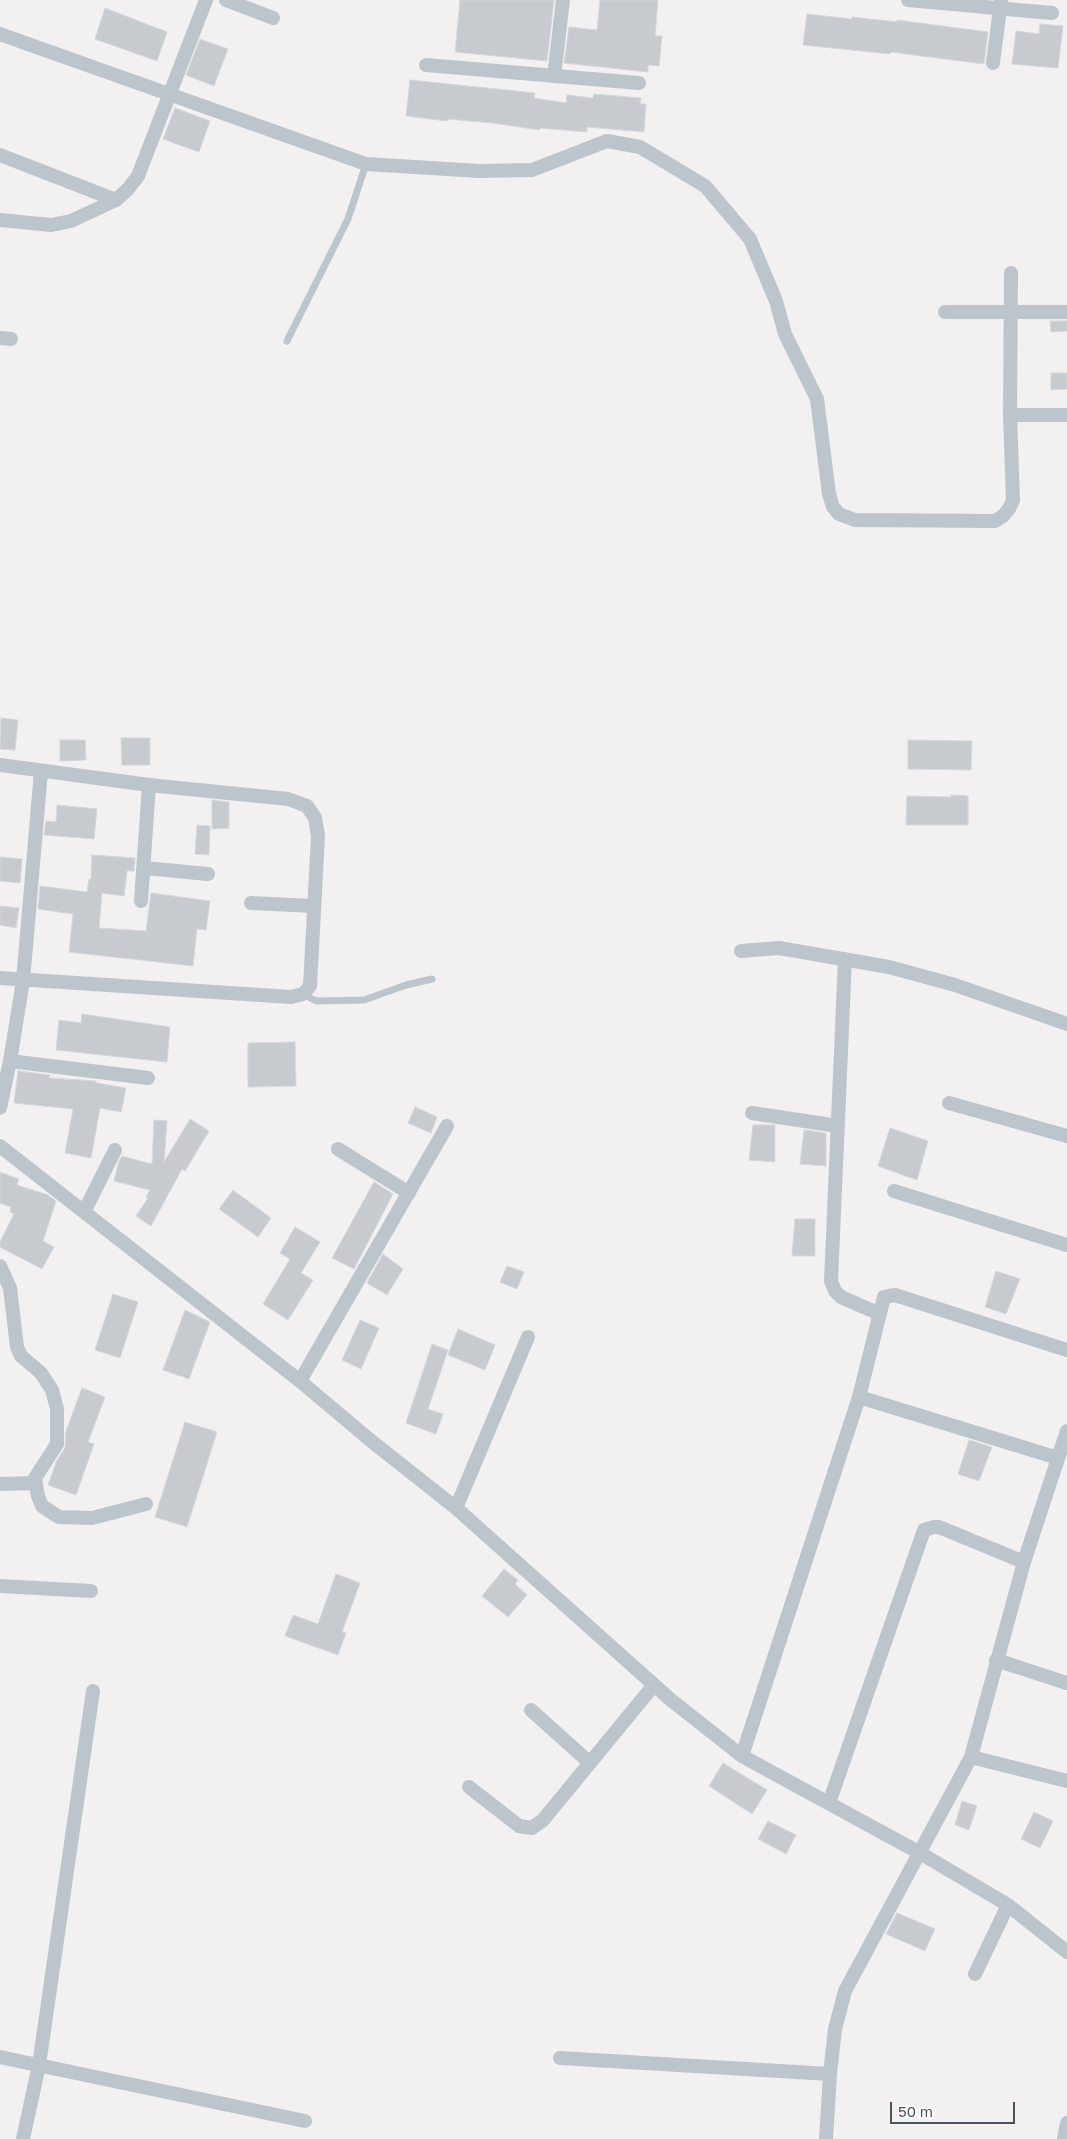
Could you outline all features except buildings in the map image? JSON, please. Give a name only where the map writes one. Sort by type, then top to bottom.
[{"type":"street","points":[[0,220],[50,225],[71,221],[116,200],[128,189],[138,176],[206,0]]},
{"type":"street","points":[[226,0],[273,18]]},
{"type":"street","points":[[554,76],[563,0]]},
{"type":"street","points":[[908,0],[1001,5],[1052,13]]},
{"type":"street","points":[[993,62],[1001,5]]},
{"type":"street","points":[[0,34],[366,164],[479,171],[532,170],[607,141],[640,147],[705,186],[750,239],[776,301],[785,334],[816,399],[829,494],[833,506],[839,514],[855,520],[995,520],[1004,516],[1010,509],[1012,500],[1010,414],[1011,273]]},
{"type":"street","points":[[426,65],[639,84]]},
{"type":"street","points":[[0,154],[116,200]]},
{"type":"street","points":[[945,312],[1067,312]]},
{"type":"street","points":[[1010,414],[1067,415]]},
{"type":"street","points":[[0,765],[149,785],[288,799],[306,806],[315,818],[318,836],[310,986],[303,994],[291,997],[0,978]]},
{"type":"street","points":[[0,1108],[23,981],[41,771]]},
{"type":"street","points":[[141,901],[149,785]]},
{"type":"street","points":[[144,868],[208,874]]},
{"type":"street","points":[[251,903],[314,906]]},
{"type":"street","points":[[741,951],[779,948],[889,967],[955,985],[1067,1024]]},
{"type":"street","points":[[844,959],[831,1281],[835,1291],[841,1297],[880,1314]]},
{"type":"street","points":[[10,1060],[148,1078]]},
{"type":"street","points":[[949,1103],[1067,1136]]},
{"type":"street","points":[[752,1113],[838,1126]]},
{"type":"street","points":[[300,1380],[447,1126]]},
{"type":"street","points":[[0,1146],[300,1380],[370,1440],[456,1508],[654,1685],[742,1756],[920,1853],[1008,1905],[1067,1952]]},
{"type":"street","points":[[338,1149],[408,1193]]},
{"type":"street","points":[[84,1212],[114,1150]]},
{"type":"street","points":[[894,1191],[1067,1245]]},
{"type":"street","points":[[0,1266],[17,1347],[21,1356],[41,1373],[52,1390],[57,1409],[57,1444],[38,1472],[35,1484],[42,1506],[59,1517],[92,1518],[146,1504]]},
{"type":"street","points":[[742,1756],[860,1396],[884,1297],[895,1295],[1067,1350]]},
{"type":"street","points":[[456,1508],[528,1337]]},
{"type":"street","points":[[860,1396],[1058,1458]]},
{"type":"street","points":[[826,2139],[830,2074],[838,2012],[845,1991],[971,1756],[1024,1562],[1067,1431]]},
{"type":"street","points":[[0,1484],[35,1484]]},
{"type":"street","points":[[829,1803],[924,1530],[934,1526],[939,1527],[1024,1562]]},
{"type":"street","points":[[0,1586],[91,1591]]},
{"type":"street","points":[[996,1660],[1067,1682]]},
{"type":"street","points":[[470,1787],[519,1826],[532,1828],[543,1820],[654,1685]]},
{"type":"street","points":[[23,2139],[38,2065],[93,1691]]},
{"type":"street","points":[[531,1710],[590,1763]]},
{"type":"street","points":[[971,1756],[1067,1781]]},
{"type":"street","points":[[975,1974],[1008,1905]]},
{"type":"street","points":[[0,2057],[305,2121]]},
{"type":"street","points":[[560,2058],[830,2074]]},
{"type":"street","points":[[1064,2139],[1067,2123]]},
{"type":"lane","points":[[287,341],[348,218],[366,164]]},
{"type":"lane","points":[[303,994],[316,1000],[364,1000],[406,985],[432,979]]}]
